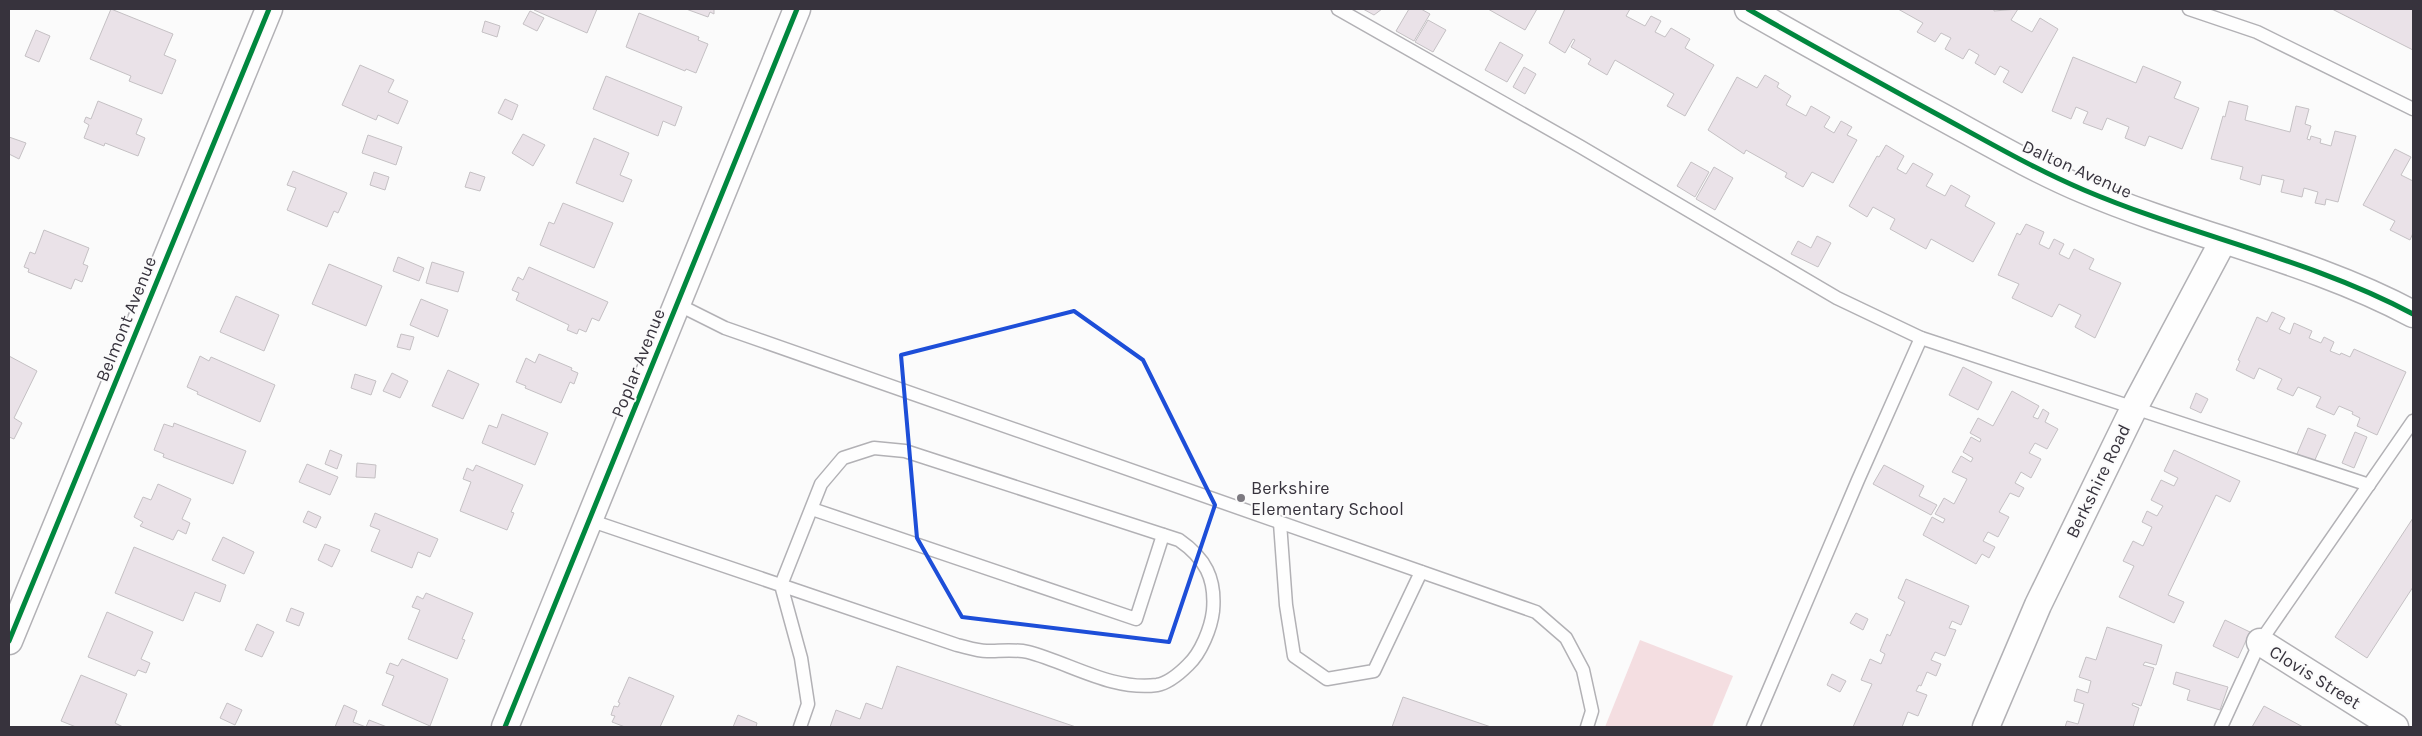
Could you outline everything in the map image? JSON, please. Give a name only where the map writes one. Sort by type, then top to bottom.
[{"type":"street","name":"Belmont Avenue","points":[[9,641],[269,9]]},
{"type":"street","name":"Poplar Avenue","points":[[505,727],[797,9]]},
{"type":"street","name":"Dalton Avenue","points":[[1748,9],[2034,167],[2085,190],[2223,242],[2314,271],[2385,299],[2413,314]]},
{"type":"street","name":"Berkshire Road","points":[[1986,727],[2038,605],[2134,408],[2223,242]]},
{"type":"street","name":"Clovis Street","points":[[2260,642],[2395,727]]},
{"type":"lane","points":[[1338,9],[1581,147],[1837,298],[1922,338],[2369,485]]},
{"type":"lane","points":[[2189,9],[2257,32],[2413,109]]},
{"type":"lane","points":[[677,304],[725,328],[1536,612],[1566,638],[1583,670],[1592,712],[1587,727]]},
{"type":"lane","points":[[1753,727],[1858,480],[1922,338]]},
{"type":"lane","points":[[2221,727],[2260,642],[2413,421]]},
{"type":"lane","points":[[590,520],[781,585],[957,645],[984,651],[1027,652],[1117,683],[1158,685],[1177,676],[1195,659],[1206,637],[1213,613],[1214,592],[1207,568],[1196,552],[1178,540],[905,451],[874,448],[843,458],[821,484],[781,585],[801,658],[808,704],[800,727]]},
{"type":"lane","points":[[812,509],[1136,619],[1163,535]]},
{"type":"lane","points":[[1280,522],[1286,605],[1294,656],[1327,679],[1374,670],[1421,572]]},
{"type":"highlighted area","points":[[1074,311],[1143,360],[1215,505],[1169,642],[962,617],[917,538],[901,355]]},
{"type":"shaded area","points":[[1640,640],[1733,676],[1712,727],[1605,727]]},
{"type":"building","points":[[111,9],[173,34],[164,55],[176,60],[162,94],[129,81],[131,76],[90,59]]},
{"type":"building","points":[[535,9],[597,9],[587,33]]},
{"type":"building","points":[[686,9],[714,9],[714,14],[710,12],[708,17]]},
{"type":"building","points":[[1363,9],[1382,9],[1374,15]]},
{"type":"building","points":[[1409,9],[1421,9],[1430,14],[1414,41],[1396,31]]},
{"type":"building","points":[[1488,9],[1537,9],[1525,30]]},
{"type":"building","points":[[1565,9],[1630,9],[1626,16],[1645,26],[1651,16],[1661,21],[1655,32],[1665,37],[1671,28],[1690,39],[1685,48],[1714,65],[1685,116],[1667,106],[1674,94],[1615,60],[1607,75],[1588,64],[1591,59],[1571,47],[1575,40],[1573,39],[1565,53],[1549,43]]},
{"type":"building","points":[[1898,9],[1994,9],[1994,11],[2018,9],[2011,20],[2032,32],[2040,18],[2058,29],[2022,93],[2003,82],[2009,71],[2000,66],[1995,75],[1975,63],[1979,55],[1969,49],[1963,59],[1945,49],[1951,38],[1941,33],[1935,42],[1917,32],[1923,23]]},
{"type":"building","points":[[2332,9],[2413,9],[2413,50]]},
{"type":"building","points":[[530,11],[544,18],[537,31],[523,24]]},
{"type":"building","points":[[639,13],[699,37],[698,40],[708,44],[696,73],[686,69],[685,71],[626,47]]},
{"type":"building","points":[[1428,20],[1446,30],[1433,52],[1415,42]]},
{"type":"building","points":[[485,21],[500,26],[497,37],[482,32]]},
{"type":"building","points":[[36,30],[50,36],[39,62],[25,56]]},
{"type":"building","points":[[1500,42],[1523,55],[1507,82],[1485,70]]},
{"type":"building","points":[[2073,57],[2136,83],[2143,66],[2181,82],[2174,98],[2199,108],[2182,149],[2149,136],[2145,146],[2125,138],[2129,127],[2107,118],[2102,130],[2083,123],[2088,112],[2076,107],[2071,119],[2052,111]]},
{"type":"building","points":[[360,65],[394,80],[388,92],[408,101],[398,124],[378,115],[376,120],[342,105]]},
{"type":"building","points":[[1524,67],[1536,74],[1525,94],[1513,87]]},
{"type":"building","points":[[1765,75],[1779,83],[1777,87],[1791,96],[1786,105],[1806,116],[1811,106],[1830,117],[1824,127],[1834,133],[1841,121],[1852,127],[1847,135],[1857,140],[1833,183],[1812,172],[1803,187],[1785,177],[1787,173],[1746,150],[1744,154],[1708,130],[1737,77],[1757,88]]},
{"type":"building","points":[[606,76],[682,107],[675,126],[663,121],[658,136],[593,109]]},
{"type":"building","points":[[505,99],[518,105],[512,120],[498,113]]},
{"type":"building","points":[[98,101],[142,119],[136,134],[145,138],[138,156],[105,143],[104,146],[84,138],[89,125],[84,122],[86,117],[91,119]]},
{"type":"building","points":[[2229,101],[2248,106],[2245,120],[2290,132],[2296,106],[2309,109],[2305,124],[2311,126],[2307,139],[2310,140],[2311,136],[2321,139],[2320,143],[2331,146],[2335,131],[2356,136],[2338,202],[2326,199],[2325,205],[2315,203],[2318,192],[2304,188],[2302,197],[2281,192],[2284,180],[2262,175],[2260,185],[2240,179],[2243,167],[2211,159]]},
{"type":"building","points":[[523,134],[545,145],[533,166],[512,153]]},
{"type":"building","points":[[368,135],[402,147],[396,165],[362,153]]},
{"type":"building","points":[[9,137],[26,143],[19,159],[9,154]]},
{"type":"building","points":[[594,138],[629,153],[620,175],[632,180],[623,202],[576,183]]},
{"type":"building","points":[[1886,145],[1904,156],[1897,169],[1906,174],[1913,163],[1933,174],[1926,186],[1945,196],[1951,185],[1970,196],[1965,206],[1995,223],[1973,262],[1931,239],[1926,249],[1890,229],[1895,219],[1873,207],[1867,217],[1849,206],[1877,156],[1879,157]]},
{"type":"building","points":[[2395,149],[2411,157],[2401,175],[2413,181],[2413,233],[2410,240],[2390,230],[2395,221],[2363,205]]},
{"type":"building","points":[[1691,162],[1709,172],[1695,197],[1677,186]]},
{"type":"building","points":[[1714,167],[1733,178],[1715,210],[1696,199]]},
{"type":"building","points":[[293,171],[347,193],[338,213],[334,211],[327,227],[287,210],[296,188],[287,185]]},
{"type":"building","points":[[374,172],[389,177],[385,190],[370,185]]},
{"type":"building","points":[[470,172],[485,177],[480,191],[465,187]]},
{"type":"building","points":[[563,203],[613,223],[594,268],[540,245],[549,222],[554,224]]},
{"type":"building","points":[[2026,224],[2044,232],[2039,244],[2049,249],[2054,239],[2064,244],[2059,254],[2069,259],[2074,249],[2094,259],[2089,269],[2121,283],[2095,338],[2075,327],[2081,315],[2059,304],[2052,317],[2012,298],[2019,284],[1998,275],[2017,233],[2020,235]]},
{"type":"building","points":[[44,230],[89,248],[83,264],[88,266],[82,282],[75,279],[71,289],[28,272],[29,269],[24,267],[30,252],[35,254]]},
{"type":"building","points":[[1817,236],[1831,243],[1818,267],[1791,254],[1798,241],[1811,248]]},
{"type":"building","points":[[398,257],[424,268],[419,281],[393,271]]},
{"type":"building","points":[[432,262],[464,272],[458,292],[426,283]]},
{"type":"building","points":[[329,264],[382,286],[366,326],[312,304]]},
{"type":"building","points":[[529,267],[608,302],[599,321],[592,318],[586,332],[579,329],[577,334],[567,330],[569,325],[516,300],[519,293],[512,290],[518,277],[523,280]]},
{"type":"building","points":[[236,296],[279,315],[264,351],[220,332]]},
{"type":"building","points":[[421,299],[448,310],[438,337],[410,325]]},
{"type":"building","points":[[2272,312],[2285,318],[2279,329],[2290,334],[2294,323],[2312,331],[2309,338],[2321,343],[2324,337],[2334,342],[2330,351],[2350,357],[2354,349],[2406,372],[2377,435],[2357,426],[2360,418],[2352,414],[2353,412],[2339,406],[2334,415],[2316,407],[2321,397],[2298,387],[2293,396],[2277,389],[2282,379],[2259,368],[2254,379],[2236,370],[2240,361],[2238,360],[2257,317],[2267,322]]},
{"type":"building","points":[[401,334],[414,337],[410,350],[397,347]]},
{"type":"building","points":[[539,354],[572,368],[571,370],[578,373],[574,384],[570,382],[561,403],[525,388],[526,386],[516,382],[526,358],[535,363]]},
{"type":"building","points":[[9,356],[37,371],[14,418],[22,423],[14,439],[9,437]]},
{"type":"building","points":[[200,356],[209,361],[211,357],[275,385],[260,422],[197,394],[198,392],[187,387]]},
{"type":"building","points":[[1963,367],[1992,382],[1978,410],[1949,395]]},
{"type":"building","points":[[448,370],[479,384],[463,419],[432,406]]},
{"type":"building","points":[[392,373],[408,381],[400,398],[383,391]]},
{"type":"building","points":[[355,374],[376,381],[371,395],[351,388]]},
{"type":"building","points":[[2012,391],[2039,406],[2033,417],[2038,419],[2043,409],[2049,413],[2045,422],[2058,429],[2047,449],[2035,443],[2029,453],[2041,459],[2031,478],[2021,472],[2015,483],[2024,488],[2019,497],[2010,493],[1999,512],[2009,517],[1998,537],[1988,532],[1983,541],[1995,547],[1989,558],[1982,554],[1976,564],[1923,535],[1932,517],[1943,523],[1945,519],[1935,514],[1944,498],[1954,504],[1967,479],[1952,472],[1961,456],[1971,462],[1973,458],[1963,452],[1971,437],[1980,442],[1981,439],[1970,433],[1978,418],[1993,426]]},
{"type":"building","points":[[2196,393],[2208,399],[2201,413],[2190,408]]},
{"type":"building","points":[[502,414],[548,433],[535,465],[482,443],[489,425],[497,428]]},
{"type":"building","points":[[174,423],[246,451],[233,484],[163,457],[164,454],[154,450],[164,424],[173,427]]},
{"type":"building","points":[[2308,428],[2326,435],[2314,462],[2297,454]]},
{"type":"building","points":[[2355,432],[2367,437],[2354,468],[2342,463]]},
{"type":"building","points":[[330,450],[342,455],[337,469],[325,464]]},
{"type":"building","points":[[2174,450],[2240,481],[2230,502],[2216,495],[2168,595],[2184,602],[2174,623],[2119,597],[2134,566],[2123,561],[2133,541],[2143,546],[2152,527],[2142,522],[2147,511],[2157,516],[2163,506],[2151,500],[2161,480],[2174,486],[2178,478],[2164,471]]},
{"type":"building","points":[[357,463],[376,465],[375,478],[356,477]]},
{"type":"building","points":[[307,464],[338,477],[330,495],[299,482]]},
{"type":"building","points":[[476,465],[523,485],[511,512],[514,513],[507,530],[460,511],[471,482],[463,479],[467,468],[473,471]]},
{"type":"building","points":[[1884,465],[1924,486],[1919,496],[1937,505],[1931,515],[1873,484]]},
{"type":"building","points":[[158,484],[191,499],[182,519],[190,523],[186,534],[178,530],[173,540],[140,526],[143,522],[134,517],[143,497],[151,500]]},
{"type":"building","points":[[308,511],[321,517],[316,528],[303,522]]},
{"type":"building","points":[[375,513],[438,539],[430,557],[418,552],[412,568],[371,551],[380,530],[370,526]]},
{"type":"building","points":[[2413,518],[2413,587],[2367,658],[2335,637]]},
{"type":"building","points":[[223,537],[254,552],[244,574],[212,560]]},
{"type":"building","points":[[325,544],[340,550],[332,567],[318,560]]},
{"type":"building","points":[[134,547],[226,585],[220,602],[195,592],[183,621],[115,593]]},
{"type":"building","points":[[1906,579],[1969,606],[1961,625],[1952,621],[1949,628],[1956,630],[1945,656],[1935,652],[1931,660],[1941,664],[1936,676],[1927,672],[1921,686],[1919,685],[1916,691],[1927,695],[1918,716],[1908,712],[1902,727],[1853,727],[1872,684],[1861,680],[1870,659],[1881,664],[1885,654],[1880,651],[1887,634],[1890,636],[1905,602],[1898,598]]},
{"type":"building","points":[[426,593],[473,613],[462,639],[465,640],[457,659],[408,639],[420,610],[412,607],[417,596],[423,599]]},
{"type":"building","points":[[291,608],[304,613],[299,626],[286,621]]},
{"type":"building","points":[[107,612],[153,632],[141,659],[150,663],[146,673],[138,670],[135,676],[88,657]]},
{"type":"building","points":[[1856,613],[1868,619],[1863,630],[1850,623]]},
{"type":"building","points":[[2225,620],[2250,632],[2238,658],[2213,646]]},
{"type":"building","points":[[257,624],[274,632],[262,657],[245,650]]},
{"type":"building","points":[[2107,627],[2162,645],[2156,665],[2145,662],[2143,665],[2154,668],[2141,706],[2133,703],[2132,705],[2139,708],[2133,727],[2065,727],[2067,721],[2078,724],[2084,704],[2074,701],[2077,689],[2088,693],[2091,681],[2079,677],[2086,657],[2096,660]]},
{"type":"building","points":[[402,659],[448,679],[430,726],[382,705],[394,676],[386,673],[390,663],[398,666]]},
{"type":"building","points":[[897,666],[1076,727],[830,727],[836,710],[860,719],[866,703],[882,709]]},
{"type":"building","points":[[2176,672],[2228,687],[2220,710],[2187,700],[2190,690],[2173,684]]},
{"type":"building","points":[[1832,674],[1846,681],[1840,692],[1827,685]]},
{"type":"building","points":[[81,675],[127,694],[115,723],[123,727],[76,727],[61,721]]},
{"type":"building","points":[[629,677],[674,696],[660,727],[625,727],[612,722],[615,716],[611,715],[614,706],[618,707],[620,703],[618,702]]},
{"type":"building","points":[[1403,697],[1491,727],[1392,727]]},
{"type":"building","points":[[227,703],[242,710],[235,725],[220,718]]},
{"type":"building","points":[[344,705],[357,711],[353,722],[366,727],[335,727]]},
{"type":"building","points":[[2264,706],[2303,727],[2252,727]]},
{"type":"building","points":[[738,715],[757,723],[756,727],[733,727]]},
{"type":"building","points":[[369,720],[387,727],[366,727]]},
{"type":"cycle path","points":[[9,641],[269,9]]},
{"type":"cycle path","points":[[505,727],[797,9]]},
{"type":"cycle path","points":[[1748,9],[1989,143],[2084,190],[2166,221],[2333,278],[2413,314]]},
{"type":"place","name":"Berkshire Elementary School","points":[[1241,498]]}]
